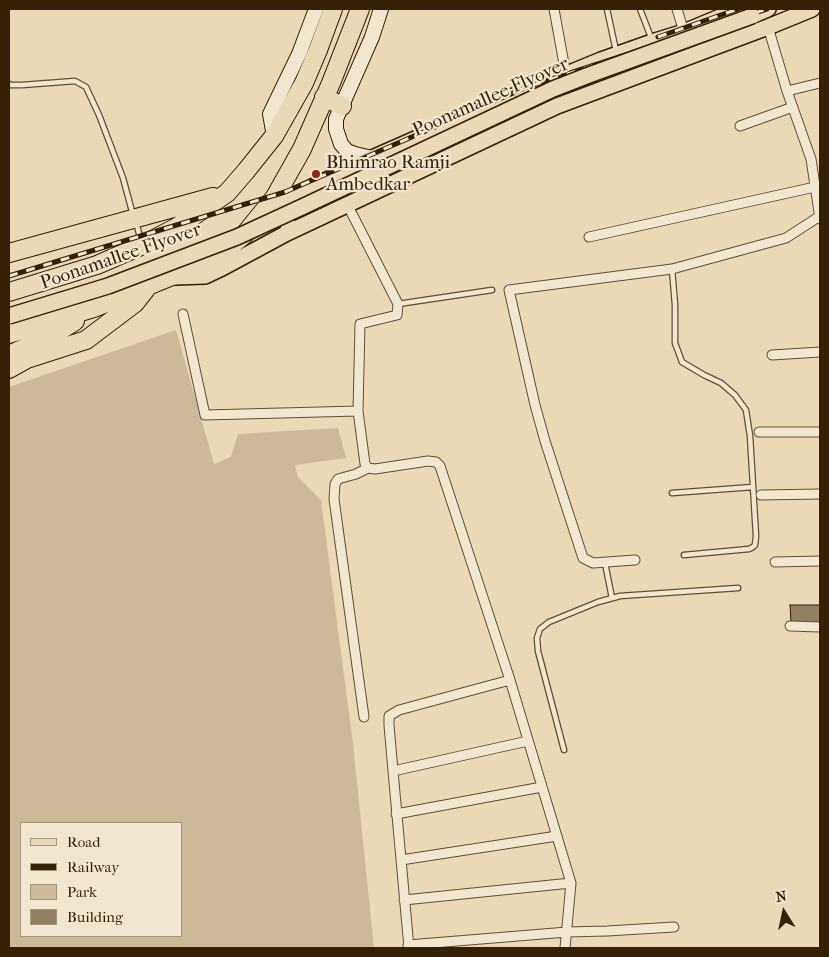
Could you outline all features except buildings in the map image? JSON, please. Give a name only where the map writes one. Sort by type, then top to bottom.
[{"type":"highway","points":[[9,292],[97,265],[142,245],[177,227],[227,193],[274,136],[304,83],[333,9]]},
{"type":"highway","points":[[9,334],[94,308],[199,266],[221,254],[245,234],[275,197],[302,149],[360,9]]},
{"type":"highway","points":[[324,97],[342,106]]},
{"type":"highway","points":[[9,253],[227,193]]},
{"type":"highway","points":[[9,369],[26,359],[86,340],[135,303],[148,287]]},
{"type":"highway","points":[[9,355],[51,336],[94,308]]},
{"type":"main road","name":"Poonamallee Flyover","points":[[9,316],[108,286],[220,244],[553,90],[748,13],[768,9]]},
{"type":"main road","points":[[171,277],[205,276],[347,204],[557,106],[812,9]]},
{"type":"main road","points":[[290,232],[282,210],[285,203],[293,196],[372,158],[498,102],[617,54],[684,32],[732,12],[748,13]]},
{"type":"street","points":[[274,136],[270,114],[299,54],[316,9]]},
{"type":"street","points":[[372,158],[347,151],[340,144],[336,129],[336,118],[372,37],[381,9]]},
{"type":"street","points":[[554,9],[566,75]]},
{"type":"street","points":[[677,9],[684,32]]},
{"type":"street","points":[[635,560],[593,563],[583,558],[535,405],[509,290],[672,269],[786,238],[820,218],[811,159],[768,27]]},
{"type":"street","points":[[787,90],[820,83]]},
{"type":"street","points":[[740,126],[793,107]]},
{"type":"street","points":[[811,159],[820,156]]},
{"type":"street","points":[[589,237],[815,187]]},
{"type":"street","points":[[347,204],[398,304],[397,315],[360,324],[358,411],[365,464],[368,468]]},
{"type":"street","points":[[183,314],[205,415],[358,411]]},
{"type":"street","points":[[772,355],[820,352]]},
{"type":"street","points":[[759,432],[820,432]]},
{"type":"street","points":[[364,716],[334,499],[335,484],[338,479],[356,474],[368,468],[428,461],[436,462],[440,466],[510,680],[571,882],[565,948]]},
{"type":"street","points":[[761,495],[820,494]]},
{"type":"street","points":[[774,562],[820,561]]},
{"type":"street","points":[[790,626],[820,627]]},
{"type":"street","points":[[510,680],[399,710],[389,716],[408,947],[567,932],[674,927]]},
{"type":"street","points":[[393,771],[528,741]]},
{"type":"street","points":[[396,814],[542,787]]},
{"type":"street","points":[[401,860],[557,836]]},
{"type":"street","points":[[404,900],[571,882]]},
{"type":"lane","points":[[607,9],[617,54]]},
{"type":"lane","points":[[640,9],[652,42]]},
{"type":"lane","points":[[9,85],[75,81],[86,87],[123,178],[142,245]]},
{"type":"lane","points":[[672,269],[675,305],[675,343],[682,362],[721,383],[735,395],[746,410],[750,436],[756,536],[753,548],[684,555]]},
{"type":"lane","points":[[398,304],[492,290]]},
{"type":"lane","points":[[672,493],[753,487]]},
{"type":"lane","points":[[605,562],[612,598]]},
{"type":"lane","points":[[564,750],[538,652],[537,638],[540,629],[549,622],[612,598],[738,588]]},
{"type":"green space","points":[[176,330],[214,464],[231,457],[238,434],[338,428],[346,458],[295,465],[298,477],[321,500],[353,744],[374,948],[9,948],[9,387]]},
{"type":"railway","points":[[658,37],[738,9]]},
{"type":"railway","points":[[9,276],[285,192],[527,87],[767,9]]},
{"type":"place","name":"Bhimrao Ramji Ambedkar","points":[[316,174]]}]
